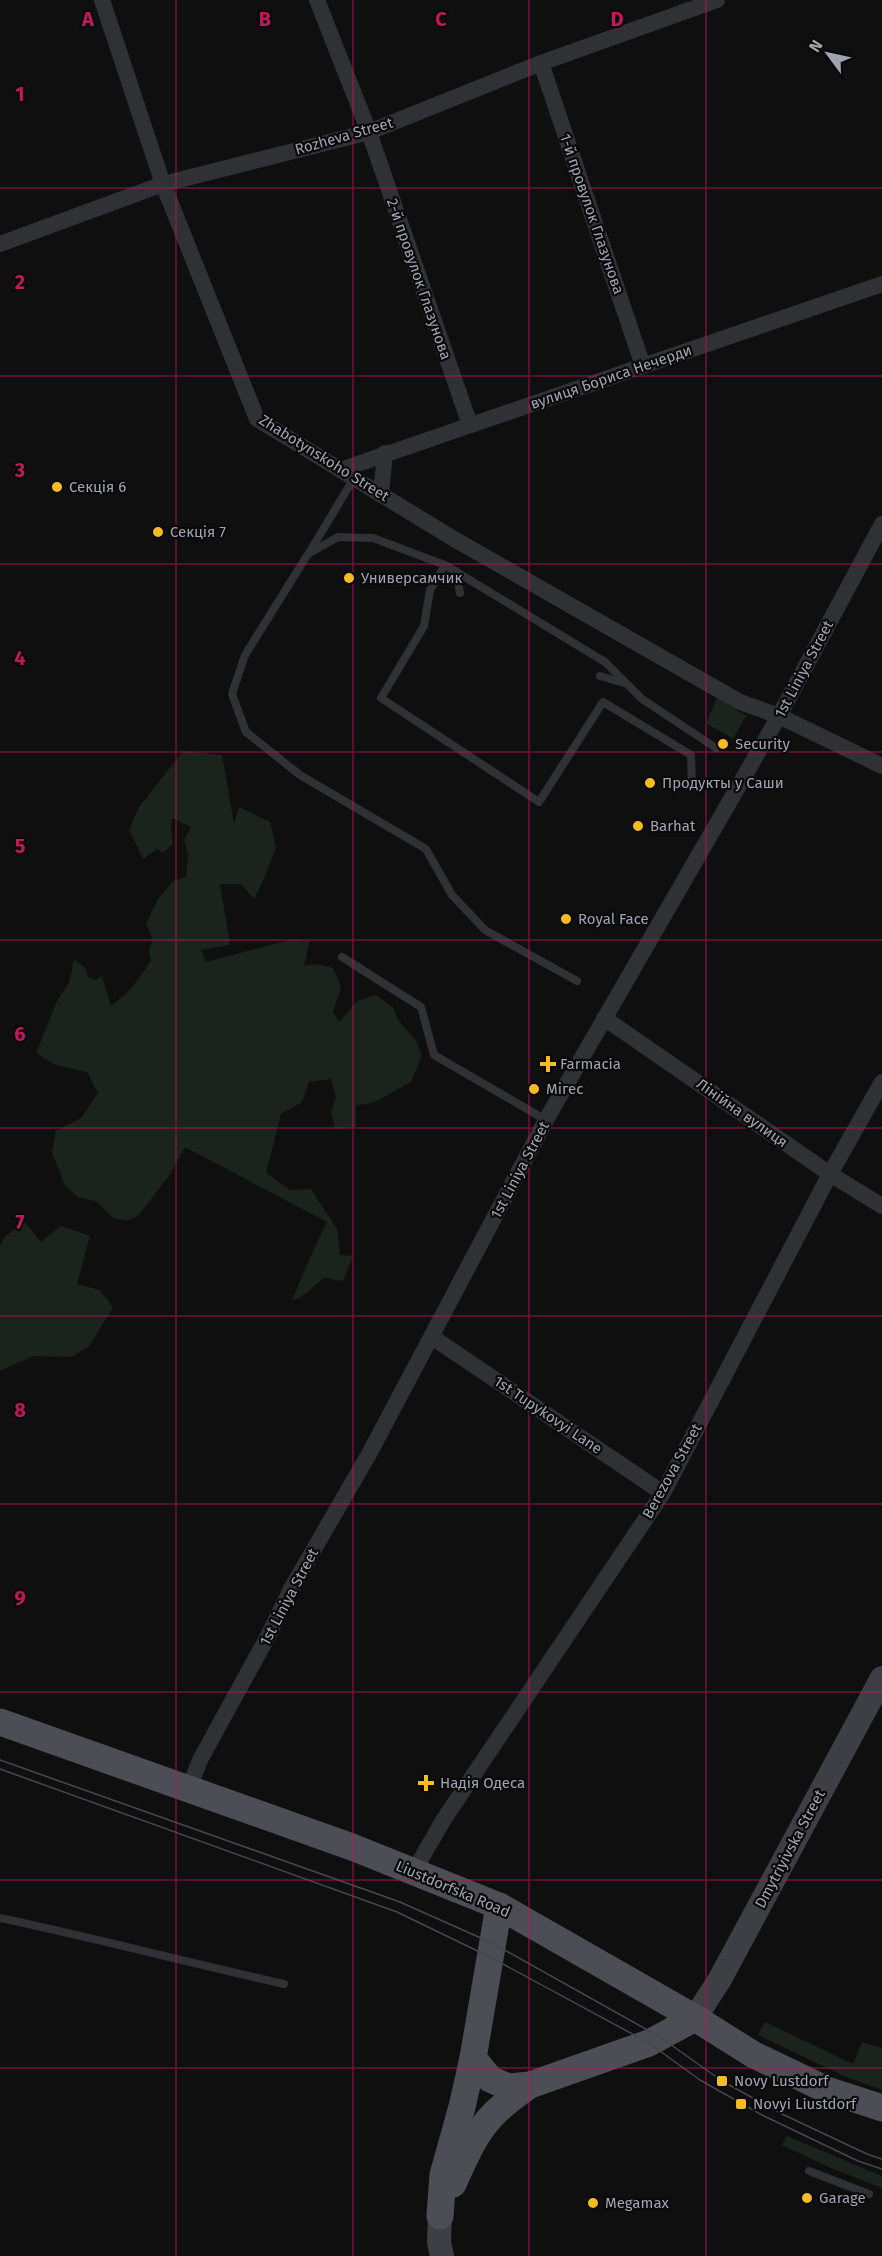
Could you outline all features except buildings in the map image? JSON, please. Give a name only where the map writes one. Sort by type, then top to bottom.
[{"type":"main road","name":"Dmytriyivska Street","points":[[695,2018],[720,1979],[882,1678]]},
{"type":"main road","name":"Liustdorfska Road","points":[[0,1722],[352,1847],[499,1906],[765,2060],[827,2090],[882,2109]]},
{"type":"main road","points":[[442,2256],[439,2242],[443,2175],[473,2058],[499,1906]]},
{"type":"main road","points":[[473,2058],[490,2079],[508,2087],[530,2085],[650,2043],[695,2018]]},
{"type":"main road","points":[[440,2216],[466,2156],[489,2119],[504,2104],[530,2085]]},
{"type":"street","name":"Zhabotynskoho Street","points":[[102,0],[163,184],[256,419],[381,495],[740,702],[779,716],[882,766]]},
{"type":"street","name":"2-й провулок Глазунова","points":[[317,0],[369,132],[470,425]]},
{"type":"street","name":"Rozheva Street","points":[[0,244],[163,184],[369,132],[541,63],[717,0]]},
{"type":"street","name":"1-й провулок Глазунова","points":[[541,63],[643,366]]},
{"type":"street","name":"вулиця Бориса Нечерди","points":[[347,474],[385,453],[882,284]]},
{"type":"street","points":[[381,495],[385,453]]},
{"type":"street","name":"1st Liniya Street","points":[[188,1790],[200,1760],[291,1589],[369,1454],[546,1120],[779,716],[882,524]]},
{"type":"street","name":"Лінійна вулиця","points":[[604,1018],[830,1174],[882,1206]]},
{"type":"street","name":"Berezova Street","points":[[414,1871],[444,1819],[663,1493],[830,1174],[882,1082]]},
{"type":"street","name":"1st Tupykovyi Lane","points":[[432,1337],[663,1493]]},
{"type":"lane","points":[[347,474],[308,554],[245,655],[231,694],[246,732],[300,775],[426,849],[452,895],[485,930],[578,981]]},
{"type":"lane","points":[[308,554],[338,537],[374,538],[445,565],[605,662],[642,699],[716,748]]},
{"type":"lane","points":[[445,565],[430,590],[424,626],[381,698],[539,802],[603,702],[691,755],[692,787]]},
{"type":"lane","points":[[456,571],[460,592]]},
{"type":"lane","points":[[600,676],[627,685]]},
{"type":"lane","points":[[342,957],[421,1007],[434,1055],[546,1120]]},
{"type":"lane","points":[[0,1918],[284,1984]]},
{"type":"lane","points":[[809,2170],[869,2194]]},
{"type":"shaded area","points":[[717,698],[746,716],[733,739],[706,723]]},
{"type":"shaded area","points":[[183,751],[222,755],[234,824],[239,807],[270,822],[276,848],[254,899],[241,884],[220,884],[230,945],[201,950],[206,962],[293,939],[310,941],[304,966],[317,964],[333,968],[341,987],[333,1012],[339,1022],[357,1001],[376,995],[393,1007],[398,1020],[416,1040],[422,1056],[411,1082],[373,1103],[356,1105],[356,1127],[335,1129],[331,1113],[336,1097],[331,1079],[309,1082],[302,1102],[281,1114],[266,1173],[290,1190],[311,1189],[337,1229],[340,1255],[353,1256],[343,1281],[324,1278],[300,1298],[292,1300],[327,1222],[185,1147],[169,1176],[138,1216],[126,1221],[113,1218],[96,1201],[78,1197],[65,1186],[52,1152],[56,1131],[81,1118],[98,1093],[87,1072],[56,1065],[36,1053],[57,1001],[69,983],[74,960],[84,967],[89,978],[95,980],[102,976],[111,1006],[130,990],[151,961],[149,949],[153,940],[146,924],[158,899],[173,881],[186,877],[188,854],[184,840],[191,827],[172,818],[173,844],[163,853],[157,849],[143,859],[129,830],[139,807]]},
{"type":"shaded area","points":[[25,1222],[41,1242],[61,1226],[90,1236],[77,1284],[100,1290],[113,1308],[89,1346],[72,1357],[33,1356],[0,1371],[0,1246],[5,1236]]},
{"type":"shaded area","points":[[765,2022],[853,2064],[862,2042],[882,2048],[882,2090],[844,2076],[758,2035]]},
{"type":"shaded area","points":[[787,2136],[882,2176],[882,2188],[782,2145]]},
{"type":"tram line","points":[[0,1760],[400,1902],[492,1943],[660,2037],[722,2081],[782,2114],[882,2159]]},
{"type":"tram line","points":[[0,1769],[397,1912],[490,1957],[649,2043],[700,2080],[764,2116],[858,2161],[882,2169]]},
{"type":"place","name":"Секція 6","points":[[57,487]]},
{"type":"place","name":"Секція 7","points":[[158,532]]},
{"type":"place","name":"Универсамчик","points":[[349,578]]},
{"type":"place","name":"Security","points":[[723,744]]},
{"type":"place","name":"Продукты у Саши","points":[[650,783]]},
{"type":"place","name":"Barhat","points":[[638,826]]},
{"type":"place","name":"Royal Face","points":[[566,919]]},
{"type":"place","name":"Farmacia","points":[[548,1064]]},
{"type":"place","name":"Мігес","points":[[534,1089]]},
{"type":"place","name":"Надія Одеса","points":[[426,1783]]},
{"type":"place","name":"Novy Lustdorf","points":[[722,2081]]},
{"type":"place","name":"Novyi Liustdorf","points":[[741,2104]]},
{"type":"place","name":"Garage","points":[[807,2198]]},
{"type":"place","name":"Megamax","points":[[593,2203]]}]
